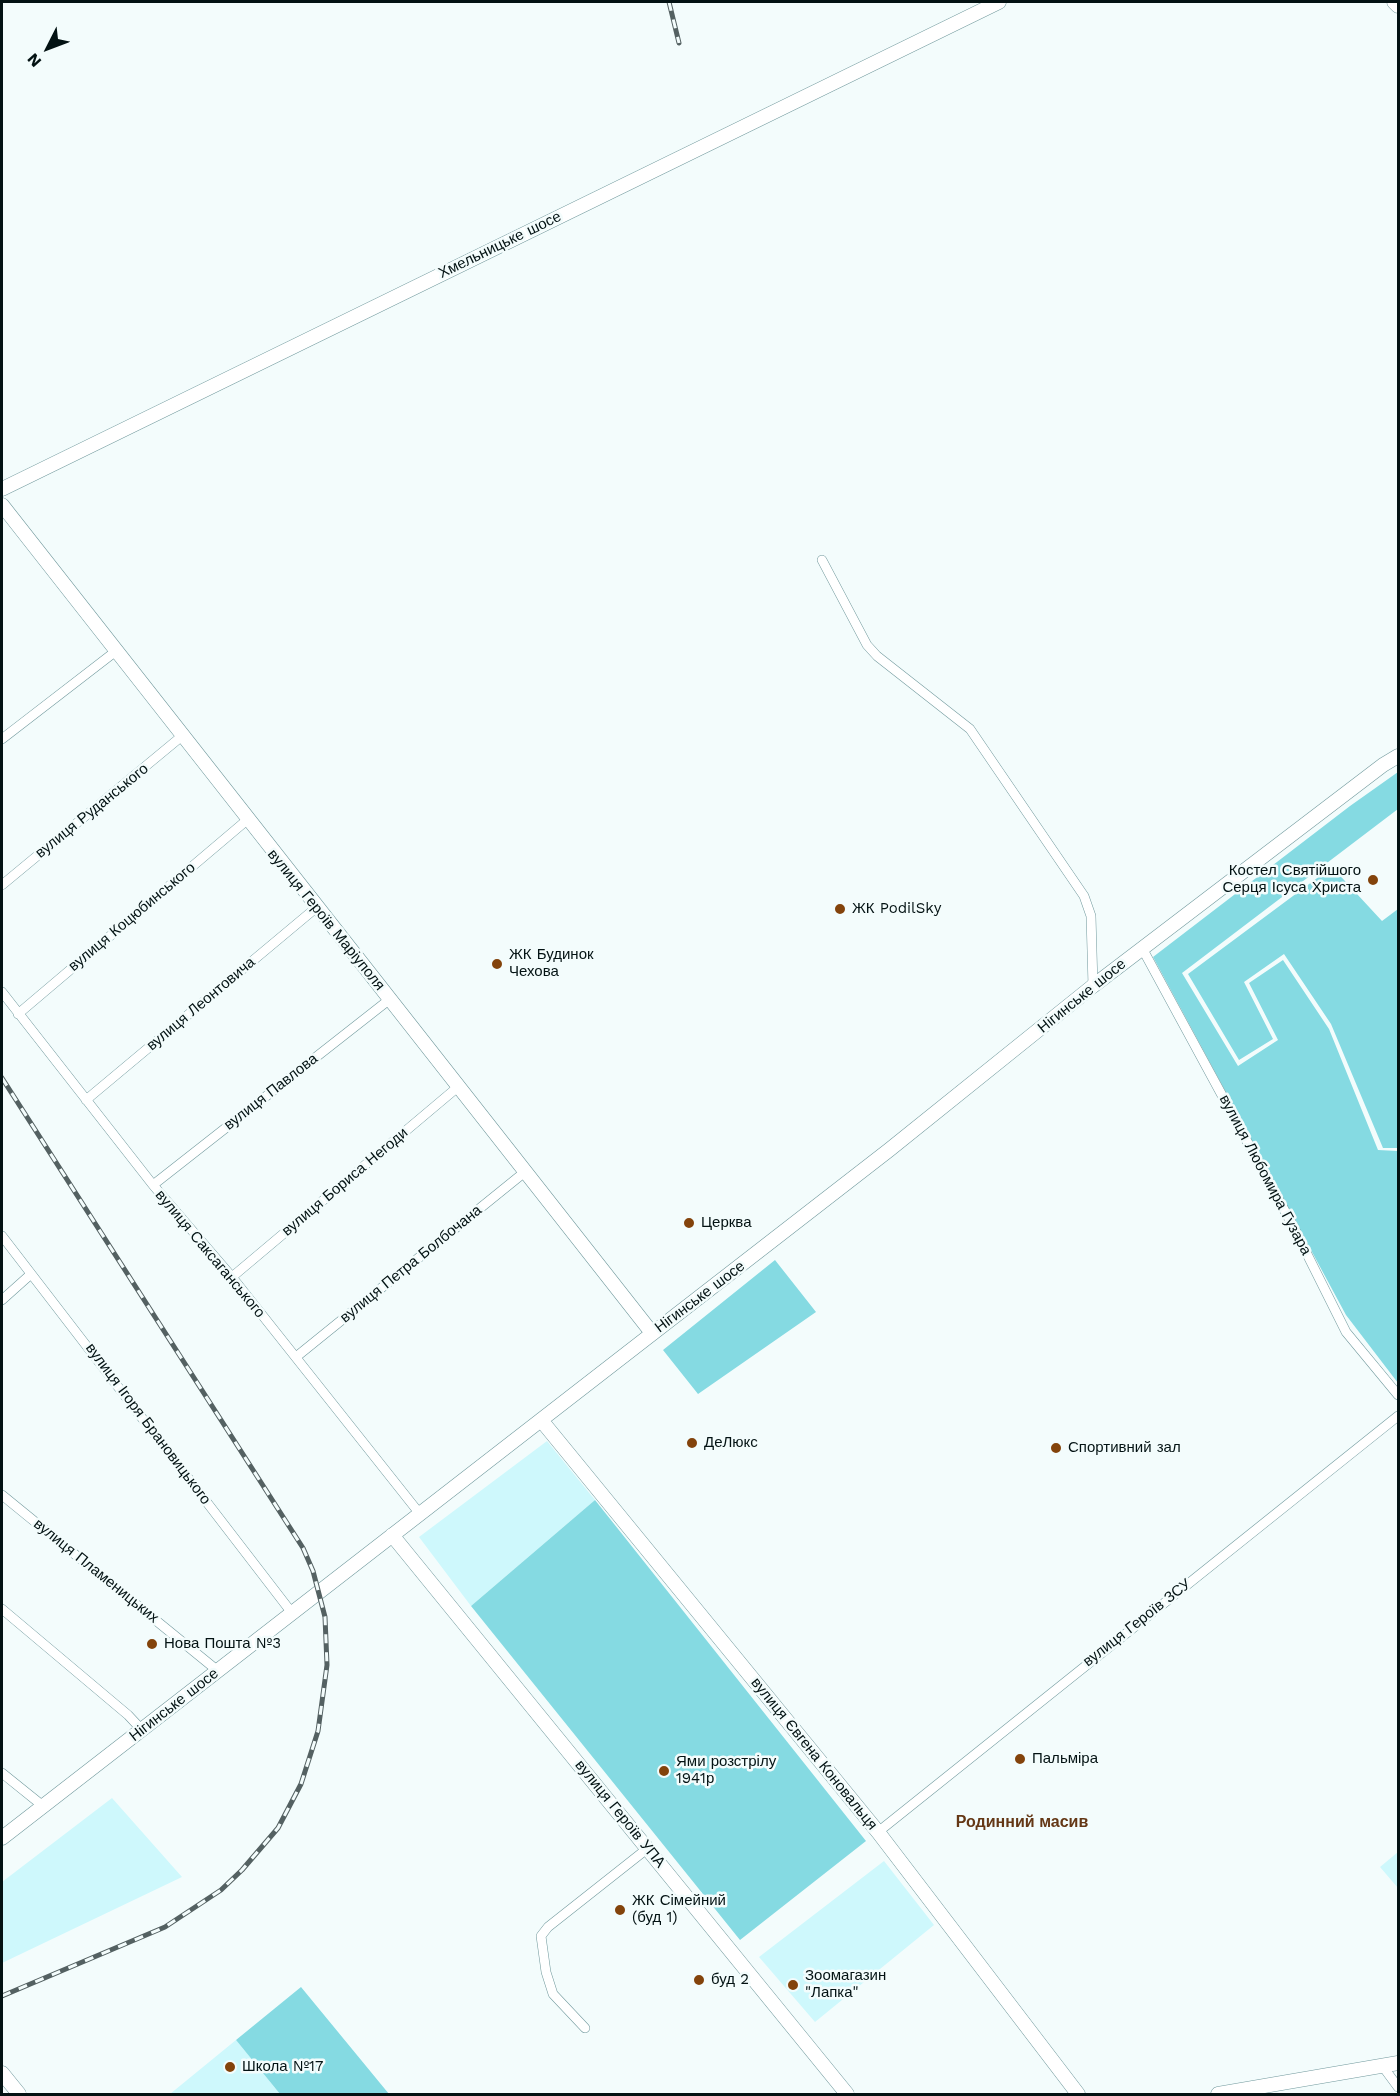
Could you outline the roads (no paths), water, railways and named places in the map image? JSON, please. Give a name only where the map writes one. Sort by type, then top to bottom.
[{"type":"street","name":"Хмельницьке шосе","points":[[2,489],[999,2]]},
{"type":"street","points":[[1394,2],[1398,6]]},
{"type":"street","name":"вулиця Героїв Маріуполя","points":[[2,505],[652,1333]]},
{"type":"street","points":[[822,560],[867,645],[877,656],[970,729],[1084,896],[1091,916],[1093,986]]},
{"type":"street","points":[[2,739],[116,651]]},
{"type":"street","name":"вулиця Руданського","points":[[2,885],[182,736]]},
{"type":"street","name":"Нігинське шосе","points":[[2,1838],[973,1085],[1142,948],[1398,756]]},
{"type":"street","name":"вулиця Коцюбинського","points":[[18,1014],[247,820]]},
{"type":"street","name":"вулиця Леонтовича","points":[[86,1100],[317,907]]},
{"type":"street","name":"вулиця Любомира Гузара","points":[[1142,948],[1293,1226],[1346,1332],[1398,1395]]},
{"type":"street","name":"вулиця Саксаганського","points":[[2,992],[153,1185],[232,1277],[420,1514]]},
{"type":"street","name":"вулиця Павлова","points":[[153,1185],[390,999]]},
{"type":"street","name":"вулиця Бориса Негоди","points":[[232,1277],[459,1086]]},
{"type":"street","name":"вулиця Петра Болбочана","points":[[296,1357],[526,1171]]},
{"type":"street","name":"вулиця Ігоря Брановицького","points":[[2,1236],[292,1613]]},
{"type":"street","points":[[2,1300],[32,1274]]},
{"type":"street","name":"вулиця Героїв ЗСУ","points":[[878,1832],[1398,1416]]},
{"type":"street","name":"вулиця Євгена Коновальця","points":[[541,1420],[878,1832],[1078,2094]]},
{"type":"street","name":"вулиця Пламеницьких","points":[[2,1495],[218,1671]]},
{"type":"street","name":"вулиця Героїв УПА","points":[[392,1535],[847,2094]]},
{"type":"street","points":[[2,1609],[120,1708],[142,1730]]},
{"type":"street","points":[[2,1773],[43,1806]]},
{"type":"street","points":[[585,2028],[553,1994],[546,1972],[541,1936],[548,1927],[648,1848]]},
{"type":"street","points":[[1218,2094],[1384,2068],[1398,2063]]},
{"type":"street","points":[[1384,2068],[1398,2087]]},
{"type":"street","points":[[2,2073],[19,2094]]},
{"type":"railway","points":[[669,2],[679,43]]},
{"type":"railway","points":[[2,1078],[303,1548],[313,1571],[325,1617],[327,1665],[318,1731],[301,1784],[278,1828],[242,1870],[221,1890],[165,1927],[2,1996]]},
{"type":"place","name":"Костел Святійшого Серця Ісуса Христа","points":[[1373,880]]},
{"type":"place","name":"ЖК PodilSky","points":[[840,909]]},
{"type":"place","name":"ЖК Будинок Чехова","points":[[497,964]]},
{"type":"place","name":"Церква","points":[[689,1223]]},
{"type":"place","name":"ДеЛюкс","points":[[692,1443]]},
{"type":"place","name":"Спортивний зал","points":[[1056,1448]]},
{"type":"place","name":"Нова Пошта №3","points":[[152,1644]]},
{"type":"place","name":"Пальміра","points":[[1020,1759]]},
{"type":"place","name":"Ями розстрілу 1941р","points":[[664,1771]]},
{"type":"place","name":"ЖК Сімейний (буд 1)","points":[[620,1910]]},
{"type":"place","name":"буд 2","points":[[699,1980]]},
{"type":"place","name":"Зоомагазин \"Лапка\"","points":[[793,1985]]},
{"type":"place","name":"Школа №17","points":[[230,2067]]},
{"type":"district","name":"Родинний масив","points":[[1022,1822]]}]
